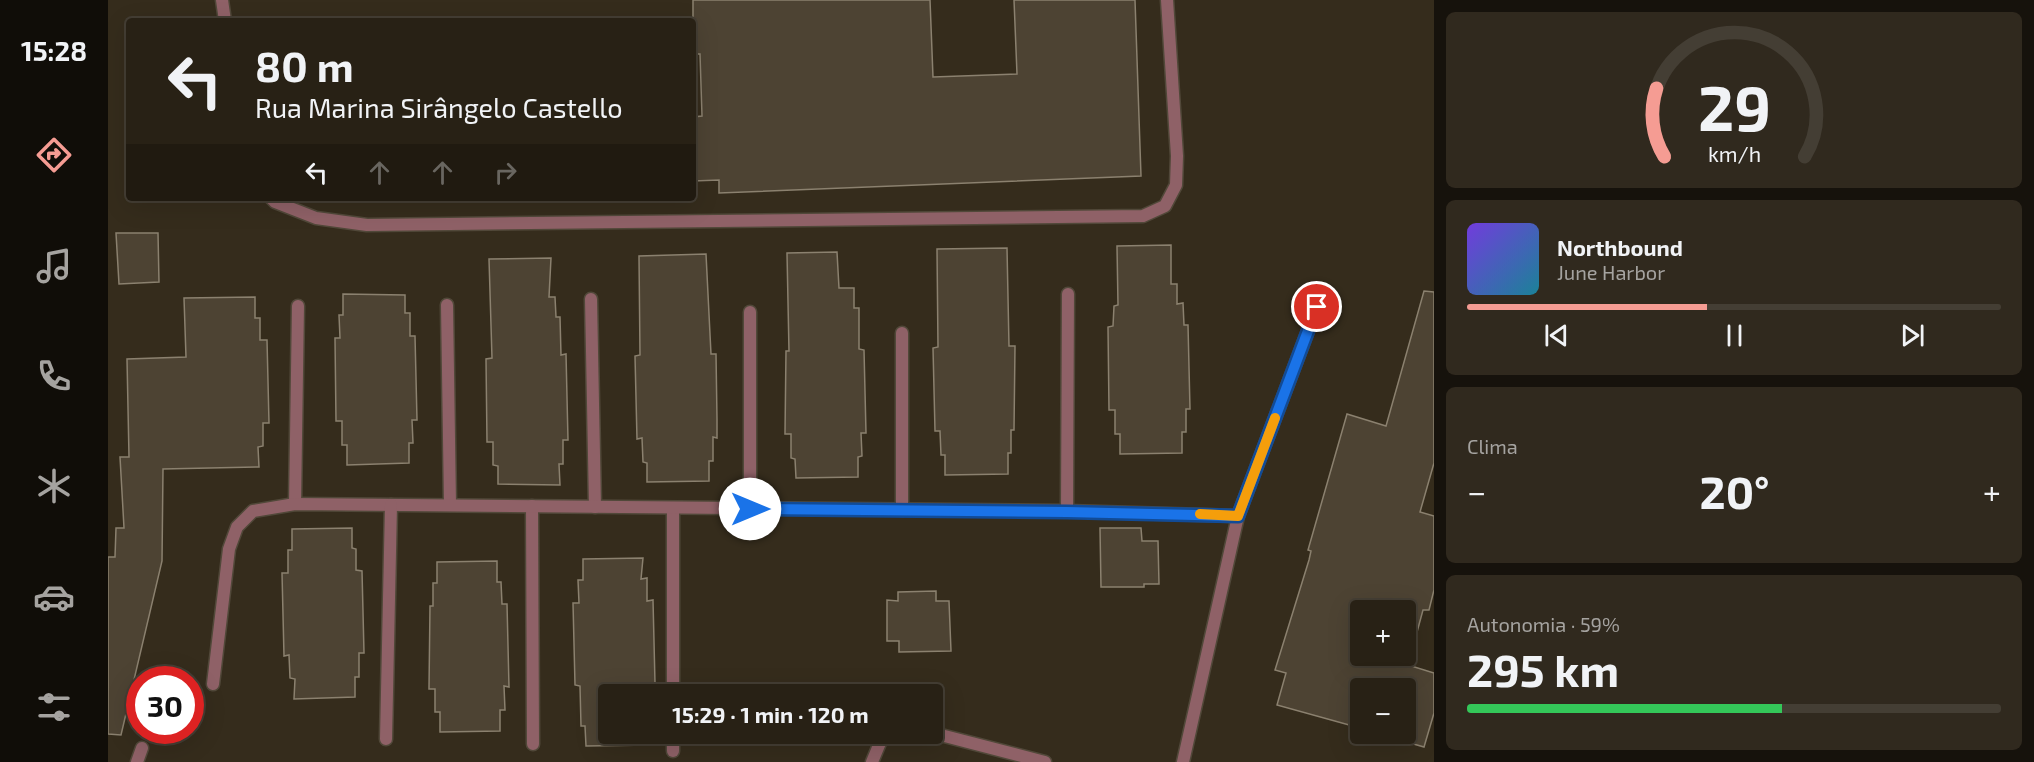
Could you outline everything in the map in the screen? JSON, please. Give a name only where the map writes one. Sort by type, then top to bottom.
[{"type":"street","points":[[222,0],[225,18]]},
{"type":"street","points":[[274,201],[316,218],[367,225],[1143,216],[1165,206],[1176,185],[1177,156],[1167,0]]},
{"type":"street","points":[[1067,512],[1068,294]]},
{"type":"street","points":[[591,299],[595,507]]},
{"type":"street","points":[[447,305],[450,505]]},
{"type":"street","points":[[295,504],[298,306]]},
{"type":"street","points":[[1183,762],[1238,516],[1317,307]]},
{"type":"street","points":[[750,312],[750,509]]},
{"type":"street","points":[[902,333],[902,510]]},
{"type":"street","points":[[213,684],[229,549],[237,527],[253,511],[295,504],[1067,512],[1238,516]]},
{"type":"street","points":[[386,739],[391,505]]},
{"type":"street","points":[[532,506],[533,744]]},
{"type":"street","points":[[673,508],[673,684]]},
{"type":"street","points":[[943,736],[1045,762]]},
{"type":"street","points":[[674,744],[674,751]]},
{"type":"street","points":[[872,762],[880,744]]},
{"type":"street","points":[[137,762],[142,748]]},
{"type":"building","points":[[693,0],[930,0],[933,77],[1017,74],[1014,0],[1135,0],[1141,176],[719,193],[719,180],[696,181],[696,117],[702,116],[700,54],[696,54],[696,18],[693,18]]},
{"type":"building","points":[[116,233],[158,233],[159,282],[119,284]]},
{"type":"building","points":[[1171,245],[1171,284],[1177,284],[1177,304],[1183,303],[1184,325],[1188,325],[1190,409],[1186,409],[1186,432],[1182,432],[1182,453],[1120,454],[1120,434],[1115,434],[1115,410],[1109,410],[1108,327],[1113,326],[1114,306],[1118,305],[1117,246]]},
{"type":"building","points":[[1007,248],[1009,346],[1015,346],[1014,430],[1011,430],[1008,474],[945,475],[945,455],[941,455],[940,431],[935,431],[933,348],[938,347],[937,249]]},
{"type":"building","points":[[837,252],[839,288],[854,288],[854,308],[859,308],[859,349],[864,350],[866,433],[861,433],[862,456],[858,457],[858,477],[796,478],[795,459],[791,458],[791,434],[785,434],[786,351],[789,351],[787,253]]},
{"type":"building","points":[[706,254],[711,354],[716,354],[717,419],[717,438],[713,437],[713,461],[709,461],[709,481],[647,482],[647,463],[643,462],[642,438],[637,439],[635,356],[640,355],[639,256]]},
{"type":"building","points":[[551,258],[549,297],[555,297],[556,317],[560,317],[561,355],[566,354],[568,440],[563,440],[563,464],[559,464],[560,485],[498,484],[498,466],[493,465],[493,442],[487,442],[486,359],[492,358],[489,259]]},
{"type":"building","points":[[1424,291],[1434,292],[1434,463],[1420,512],[1434,516],[1434,590],[1429,610],[1423,610],[1416,636],[1416,600],[1350,600],[1350,666],[1411,666],[1434,673],[1434,713],[1424,747],[1414,744],[1416,744],[1416,678],[1350,678],[1350,725],[1277,705],[1286,673],[1275,670],[1309,560],[1311,551],[1308,550],[1347,414],[1386,426]]},
{"type":"building","points":[[343,294],[405,295],[405,313],[410,313],[410,336],[415,336],[417,420],[412,420],[413,443],[409,443],[409,463],[347,465],[347,445],[342,445],[342,421],[336,421],[335,338],[340,338],[339,315],[343,315]]},
{"type":"building","points":[[255,297],[255,318],[260,318],[260,340],[267,340],[269,423],[263,423],[263,446],[258,447],[259,467],[163,469],[162,561],[137,666],[126,666],[126,714],[121,735],[108,734],[108,557],[115,557],[116,528],[124,528],[120,457],[129,457],[127,359],[186,357],[184,298]]},
{"type":"building","points":[[352,528],[352,548],[356,549],[356,570],[362,571],[364,653],[359,653],[359,677],[355,677],[355,697],[294,699],[295,679],[290,678],[289,655],[284,656],[282,573],[288,573],[288,550],[292,550],[292,529]]},
{"type":"building","points":[[1100,528],[1141,528],[1142,541],[1158,541],[1159,584],[1144,584],[1144,587],[1101,587]]},
{"type":"building","points":[[643,558],[641,579],[647,578],[647,601],[653,600],[655,683],[598,684],[598,744],[650,745],[586,746],[585,726],[581,726],[580,686],[575,685],[573,603],[579,603],[578,580],[583,580],[583,559]]},
{"type":"building","points":[[497,561],[497,582],[501,582],[502,604],[507,604],[509,687],[504,686],[505,710],[500,710],[500,731],[440,732],[440,712],[435,712],[435,689],[429,689],[430,606],[433,606],[433,583],[437,583],[437,562]]},
{"type":"building","points":[[936,591],[936,601],[949,601],[951,651],[899,652],[899,641],[887,641],[887,600],[898,601],[898,592]]},
{"type":"slow traffic","points":[[1200,514],[1238,516],[1275,418]]},
{"type":"route","points":[[750,509],[1156,513],[1238,516],[1317,307]]}]
